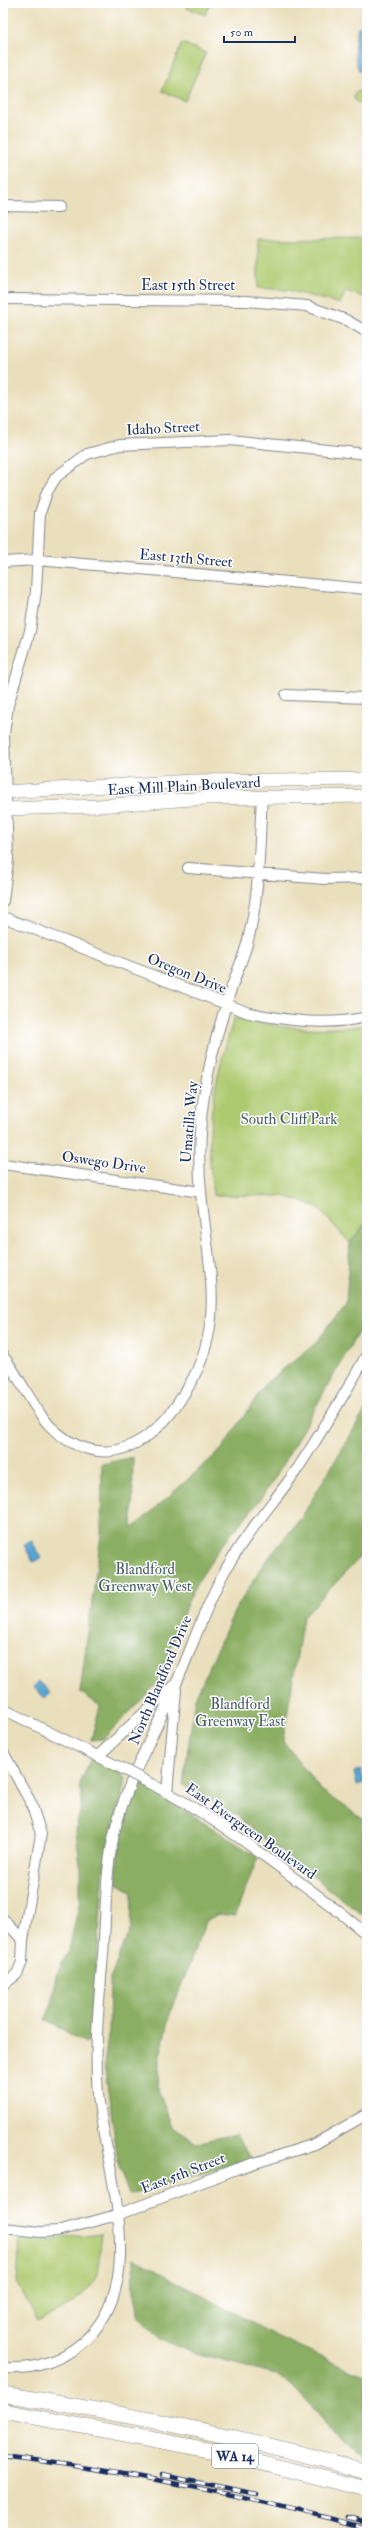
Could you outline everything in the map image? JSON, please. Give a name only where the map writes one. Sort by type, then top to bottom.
[{"type":"highway","name":"WA 14","points":[[3,2394],[72,2405],[217,2435],[367,2472]]},
{"type":"highway","name":"WA 14","points":[[3,2411],[214,2451],[367,2489]]},
{"type":"main road","name":"East Mill Plain Boulevard","points":[[4,792],[193,782],[367,779]]},
{"type":"main road","name":"East Mill Plain Boulevard","points":[[5,809],[98,806],[205,798],[367,796]]},
{"type":"street","points":[[3,206],[59,206]]},
{"type":"street","name":"East 15th Street","points":[[3,299],[246,301],[307,306],[346,320],[367,332]]},
{"type":"street","name":"Idaho Street","points":[[3,901],[8,860],[4,792],[5,705],[30,631],[36,591],[40,513],[47,492],[56,477],[87,454],[120,445],[230,440],[367,454]]},
{"type":"street","name":"East 13th Street","points":[[3,562],[37,560],[367,589]]},
{"type":"street","points":[[286,695],[367,698]]},
{"type":"street","name":"Umatilla Way","points":[[3,1356],[53,1431],[73,1445],[99,1452],[128,1449],[153,1432],[174,1409],[194,1380],[208,1345],[213,1309],[213,1285],[201,1192],[199,1137],[209,1065],[226,1005],[247,944],[258,875],[262,797]]},
{"type":"street","points":[[188,868],[258,875],[326,879],[367,878]]},
{"type":"street","name":"Oregon Drive","points":[[3,917],[226,1005],[281,1020],[348,1022],[367,1017]]},
{"type":"street","name":"Oswego Drive","points":[[3,1164],[201,1192]]},
{"type":"street","name":"North Blandford Drive","points":[[3,2368],[28,2368],[56,2360],[80,2345],[102,2322],[110,2307],[119,2277],[117,2215],[102,2125],[96,2067],[102,1962],[112,1842],[121,1806],[177,1682],[215,1590],[231,1560],[298,1468],[367,1354]]},
{"type":"street","points":[[98,1756],[177,1682]]},
{"type":"street","points":[[167,1793],[177,1682]]},
{"type":"street","name":"East Evergreen Boulevard","points":[[3,1709],[98,1756],[189,1804],[247,1843],[344,1915],[367,1935]]},
{"type":"street","points":[[3,1752],[31,1804],[41,1834],[23,1940],[22,1962],[17,1974],[3,1985]]},
{"type":"street","points":[[3,1919],[23,1940]]},
{"type":"street","name":"East 5th Street","points":[[3,2228],[41,2232],[57,2231],[117,2215],[236,2169],[315,2144],[367,2114]]},
{"type":"green space","points":[[189,3],[210,3],[205,15],[187,8]]},
{"type":"green space","points":[[182,43],[206,53],[185,101],[162,91]]},
{"type":"green space","points":[[360,91],[364,93],[366,97],[364,101],[360,103],[356,101],[354,97],[356,93]]},
{"type":"green space","points":[[367,238],[367,298],[346,291],[340,304],[288,290],[258,288],[258,239]]},
{"type":"green space","name":"South Cliff Park","points":[[234,1018],[268,1025],[300,1028],[333,1028],[367,1025],[367,1221],[350,1243],[316,1206],[284,1196],[213,1195],[210,1170],[210,1126],[216,1084]]},
{"type":"green space","name":"Blandford Greenway West","points":[[367,1221],[367,1317],[276,1476],[257,1504],[221,1546],[197,1583],[188,1601],[158,1683],[103,1739],[91,1740],[100,1706],[80,1692],[101,1534],[102,1464],[133,1457],[132,1529],[222,1449],[266,1383],[316,1343],[346,1303],[350,1243]]},
{"type":"green space","name":"Blandford Greenway East","points":[[367,1407],[367,1550],[303,1617],[283,1741],[321,1790],[367,1822],[367,1918],[244,1823],[239,1816],[183,1785],[195,1698],[234,1612],[263,1565],[301,1518]]},
{"type":"green space","points":[[91,1758],[126,1777],[104,1869],[91,2036],[86,2043],[45,2020],[52,2004],[56,1975],[69,1950],[80,1900],[80,1865],[76,1831],[82,1799],[79,1786]]},
{"type":"green space","points":[[135,1779],[258,1857],[235,1916],[218,1914],[206,1921],[169,2017],[159,2061],[158,2089],[172,2127],[196,2143],[235,2134],[252,2159],[129,2195],[119,2167],[104,2064],[109,2030],[110,1978],[131,1928],[132,1892],[116,1882],[119,1835]]},
{"type":"green space","points":[[100,2233],[101,2252],[99,2268],[94,2280],[87,2290],[67,2306],[38,2321],[17,2282],[20,2238],[40,2241]]},
{"type":"green space","points":[[133,2258],[276,2336],[367,2377],[367,2457],[341,2442],[303,2396],[276,2374],[196,2354],[158,2338],[139,2318],[134,2297]]},
{"type":"water","points":[[364,26],[367,28],[366,73],[359,71],[355,49],[358,27]]},
{"type":"water","points":[[32,1541],[41,1558],[33,1562],[24,1545]]},
{"type":"water","points":[[39,1681],[50,1693],[45,1698],[33,1687]]},
{"type":"water","points":[[361,1770],[364,1783],[357,1785],[354,1772]]},
{"type":"railway","points":[[3,2456],[141,2477],[277,2505],[367,2528]]},
{"type":"railway","points":[[161,2475],[257,2494]]},
{"type":"railway","points":[[348,2517],[367,2522]]}]
